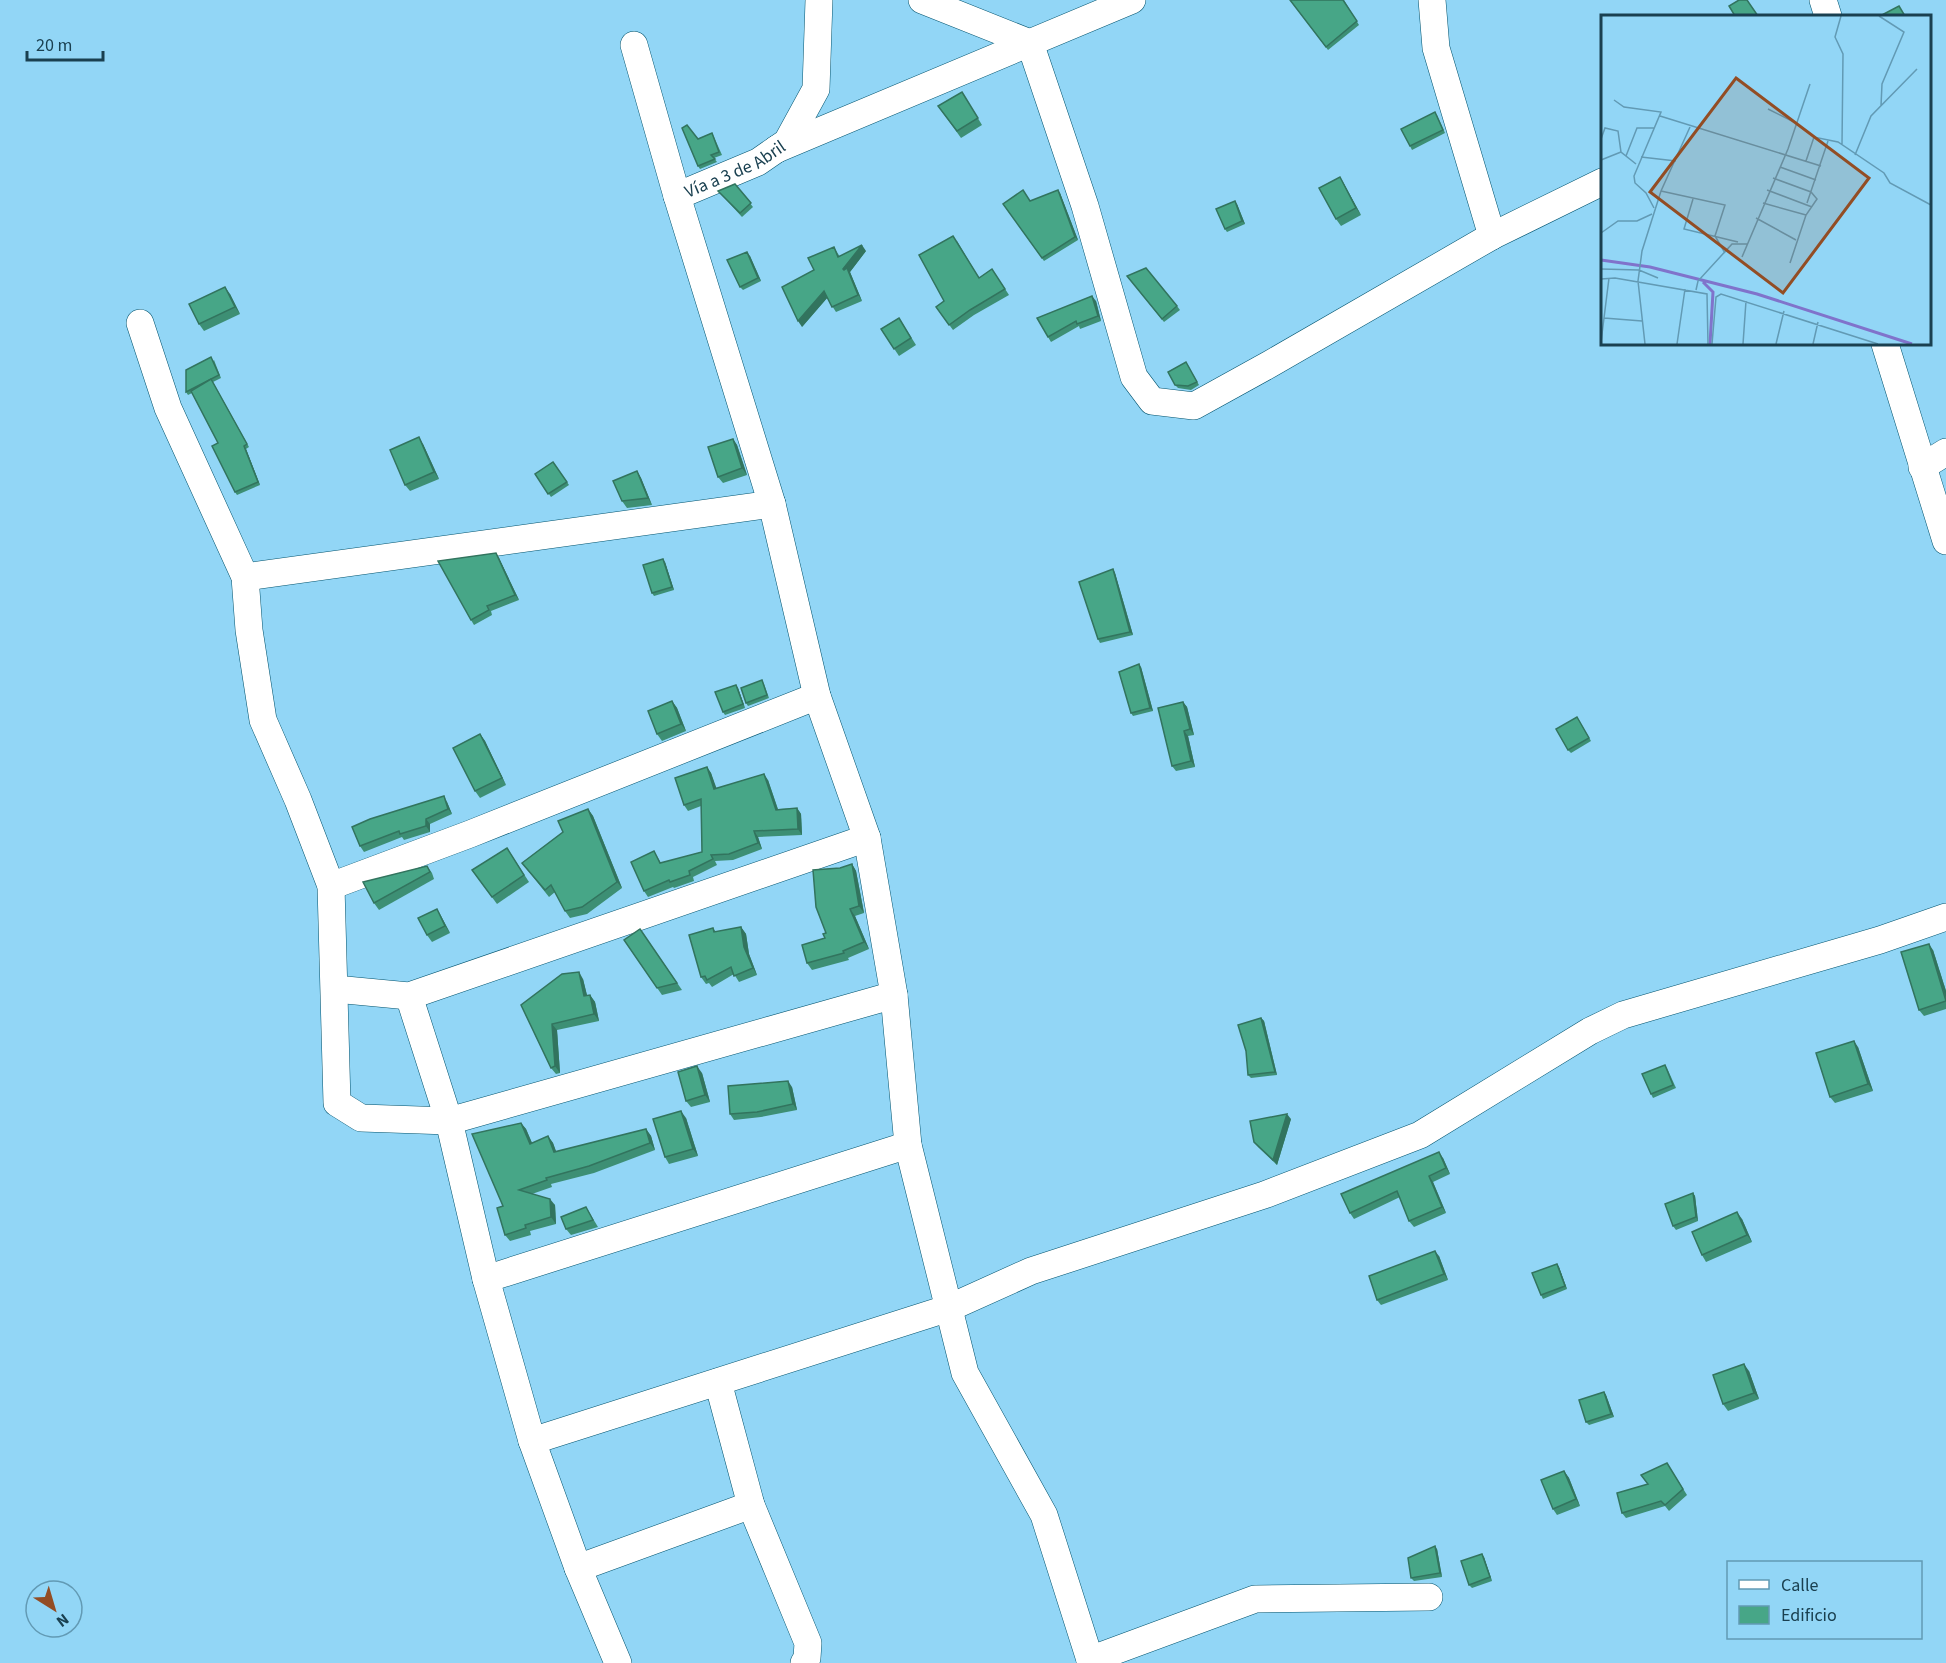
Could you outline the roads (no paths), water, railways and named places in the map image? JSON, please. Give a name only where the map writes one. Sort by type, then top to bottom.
[{"type":"street","name":"Vía a 3 de Abril","points":[[677,196],[758,162],[787,142],[816,89],[819,0]]},
{"type":"street","points":[[922,0],[1030,43],[1085,206],[1134,377],[1152,401],[1194,406],[1492,236],[1601,182]]},
{"type":"street","points":[[777,149],[1131,0]]},
{"type":"street","points":[[1432,0],[1436,48],[1492,236]]},
{"type":"street","points":[[1823,0],[1828,15]]},
{"type":"street","points":[[634,45],[677,196],[772,504],[817,696],[867,837],[894,994],[908,1145],[965,1373],[1044,1515],[1090,1661],[1255,1599],[1429,1598]]},
{"type":"street","points":[[141,323],[168,408],[245,577],[249,630],[263,720],[332,886],[337,1103],[361,1118],[449,1121],[894,994]]},
{"type":"street","points":[[1886,345],[1946,542]]},
{"type":"street","points":[[1922,467],[1946,452]]},
{"type":"street","points":[[245,577],[772,504]]},
{"type":"street","points":[[332,886],[470,834],[817,696]]},
{"type":"street","points":[[335,989],[409,996],[867,837]]},
{"type":"street","points":[[531,1441],[949,1308],[1030,1271],[1264,1195],[1420,1135],[1590,1030],[1623,1015],[1880,940],[1946,917]]},
{"type":"street","points":[[409,996],[449,1121],[486,1279],[531,1441],[578,1568],[618,1663]]},
{"type":"street","points":[[486,1279],[908,1145]]},
{"type":"street","points":[[718,1382],[751,1505],[808,1643],[807,1658],[804,1663]]},
{"type":"street","points":[[578,1568],[751,1505]]}]
